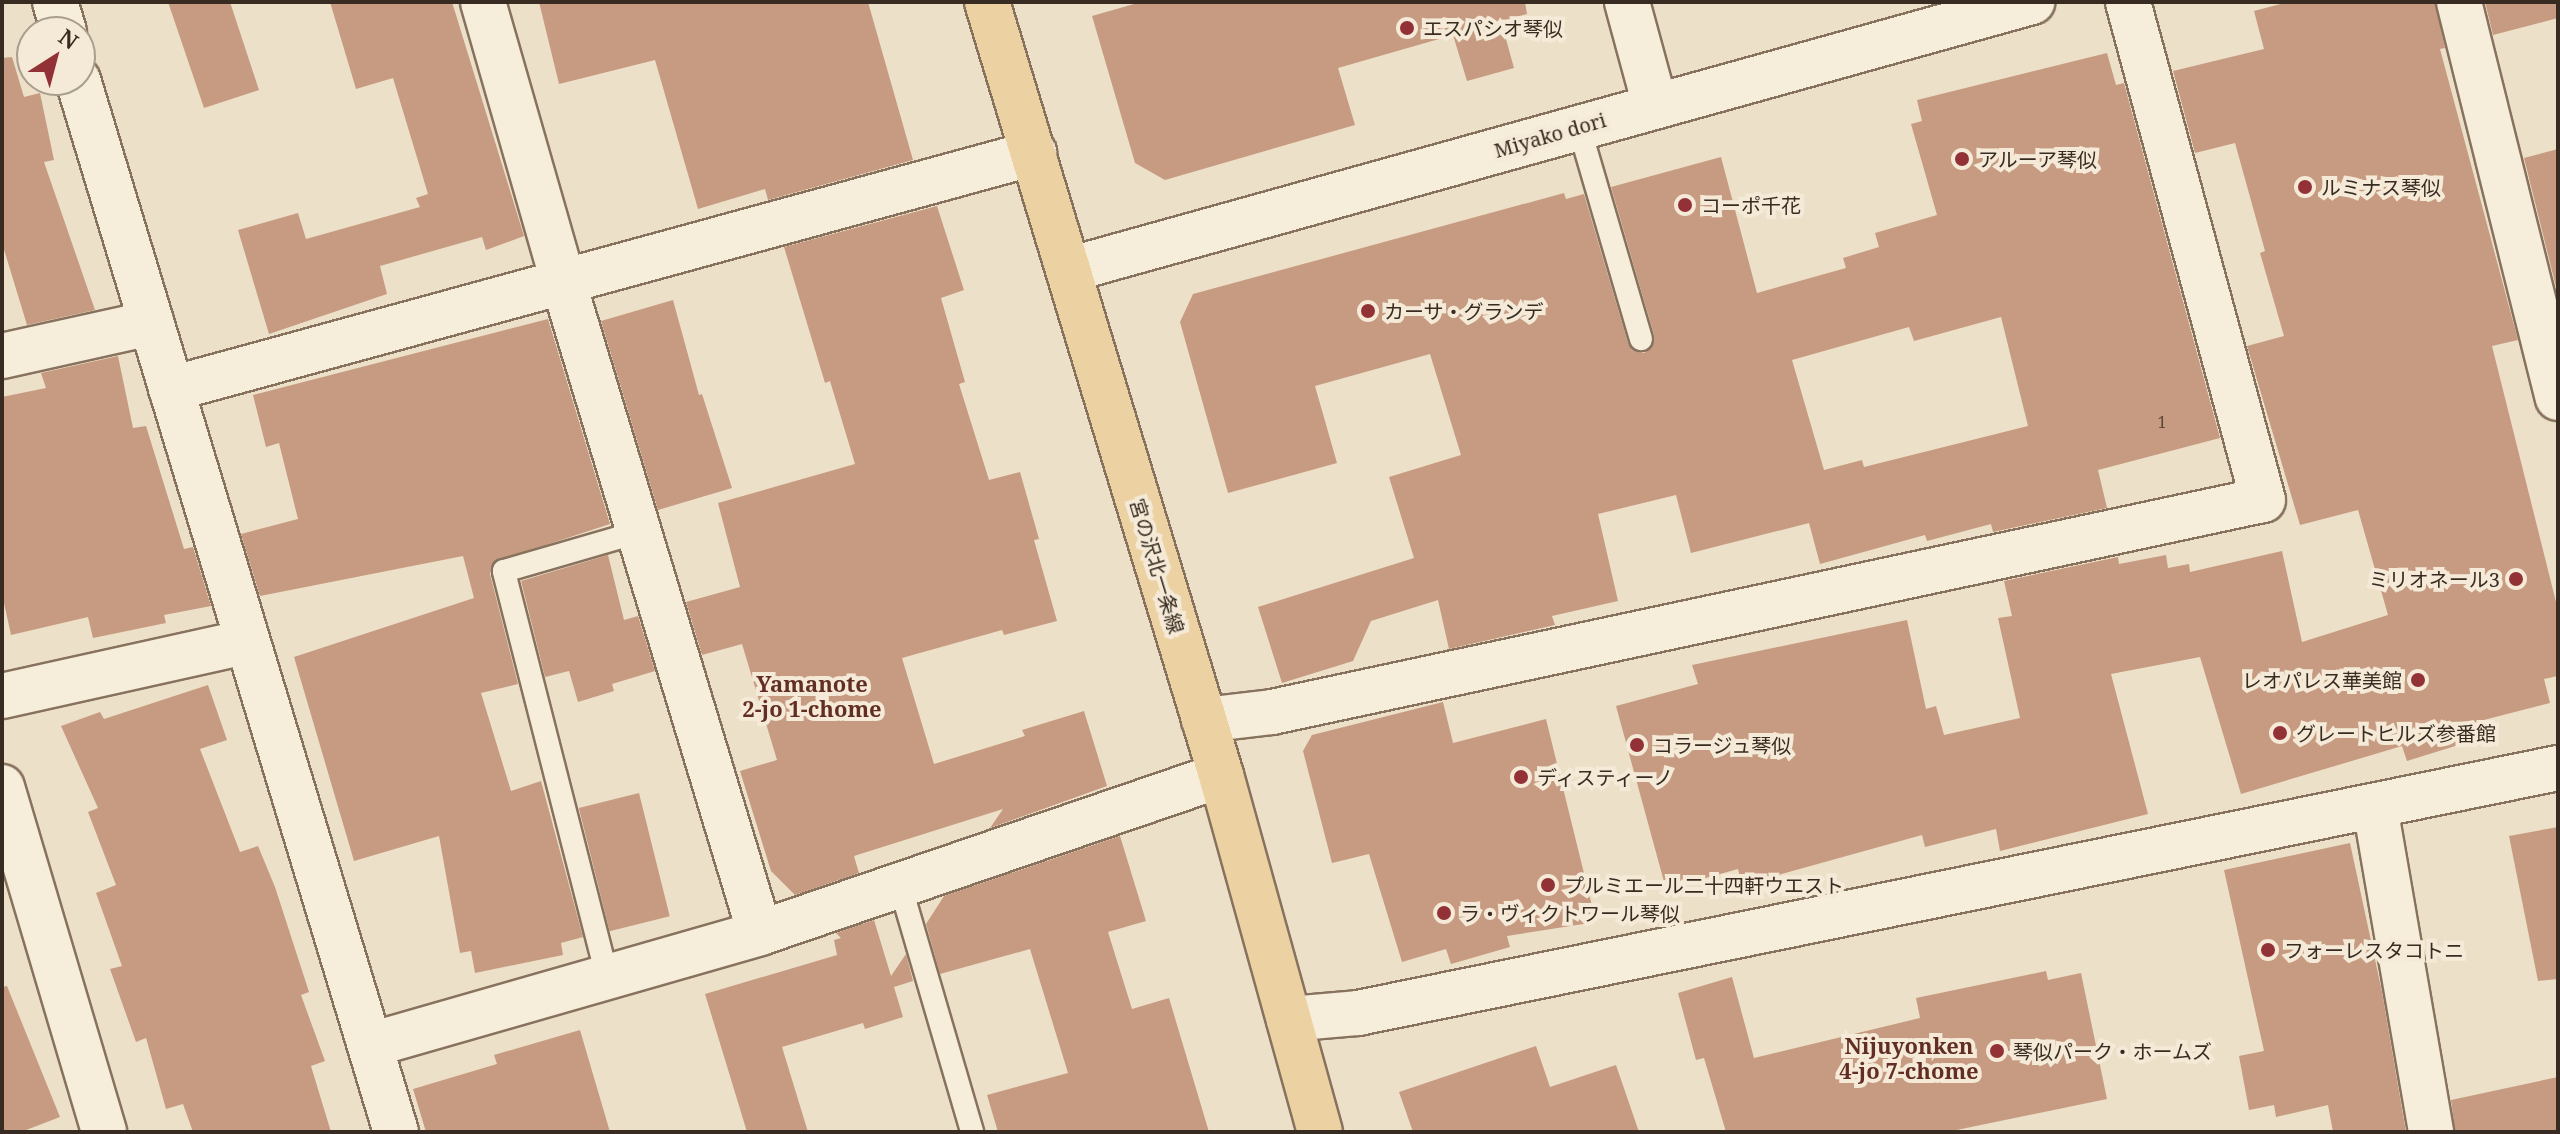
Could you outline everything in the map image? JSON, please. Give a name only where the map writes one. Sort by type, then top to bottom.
[{"type":"main road","name":"宮の沢北一条線","points":[[987,2],[1221,775],[1320,1132]]},
{"type":"street","points":[[483,2],[563,281],[760,933]]},
{"type":"street","points":[[1627,2],[1655,105]]},
{"type":"street","name":"Miyako dori","points":[[1068,270],[2032,2]]},
{"type":"street","points":[[1204,720],[1288,709],[2263,500],[2128,2]]},
{"type":"street","points":[[2459,2],[2558,398]]},
{"type":"street","points":[[83,96],[396,1132]]},
{"type":"street","points":[[171,389],[1034,153]]},
{"type":"street","points":[[2,356],[151,323]]},
{"type":"street","points":[[2,696],[246,642]]},
{"type":"street","points":[[1289,1019],[1358,1013],[2558,768]]},
{"type":"street","points":[[370,1045],[760,933],[1221,775]]},
{"type":"street","points":[[2,787],[104,1132]]},
{"type":"street","points":[[2375,807],[2431,1132]]},
{"type":"lane","points":[[1579,127],[1641,339]]},
{"type":"lane","points":[[607,976],[504,571],[638,532]]},
{"type":"lane","points":[[900,885],[972,1132]]},
{"type":"building","points":[[168,2],[230,2],[259,90],[204,108]]},
{"type":"building","points":[[330,2],[452,2],[524,236],[486,250],[482,237],[380,266],[387,294],[269,334],[238,230],[298,213],[306,239],[420,207],[416,198],[428,194],[393,78],[356,89]]},
{"type":"building","points":[[539,2],[868,2],[913,160],[768,200],[765,189],[698,209],[655,60],[559,84]]},
{"type":"building","points":[[1141,2],[1525,2],[1527,14],[1501,21],[1514,68],[1467,81],[1453,35],[1338,68],[1355,125],[1165,180],[1135,163],[1092,16]]},
{"type":"building","points":[[2288,2],[2435,2],[2445,48],[2440,49],[2518,340],[2492,346],[2558,610],[2558,676],[2544,679],[2550,703],[2476,722],[2481,738],[2407,761],[2402,746],[2241,794],[2200,657],[2111,674],[2148,814],[2000,851],[1996,829],[1925,847],[1922,835],[1742,885],[1738,869],[1666,889],[1616,706],[1698,684],[1692,665],[1907,620],[1926,709],[1936,706],[1944,735],[2020,718],[1998,618],[2012,616],[2004,581],[2118,557],[2119,564],[2166,555],[2168,568],[2189,564],[2190,572],[2282,551],[2302,642],[2388,615],[2358,510],[2300,525],[2247,346],[2284,336],[2260,253],[2265,251],[2235,143],[2195,153],[2173,71],[2264,49],[2254,11]]},
{"type":"building","points":[[2485,2],[2558,2],[2558,18],[2493,35]]},
{"type":"building","points":[[2107,53],[2116,85],[2124,83],[2220,438],[2098,470],[2107,508],[1993,532],[1991,524],[1927,541],[1925,535],[1820,564],[1809,523],[1691,553],[1676,495],[1598,514],[1618,601],[1552,616],[1555,625],[1449,649],[1438,600],[1371,621],[1353,661],[1282,683],[1258,607],[1414,558],[1389,477],[1461,455],[1430,354],[1315,386],[1337,463],[1228,493],[1180,322],[1193,294],[1564,193],[1566,199],[1584,194],[1628,343],[1632,350],[1644,353],[1652,348],[1654,335],[1611,187],[1721,157],[1757,293],[1846,268],[1843,258],[1879,247],[1875,233],[1937,215],[1911,124],[1922,121],[1917,100]],"holes":[[[2001,317],[2028,426],[1864,467],[1862,460],[1824,470],[1792,360],[1909,327],[1914,341]]]},
{"type":"building","points":[[12,57],[16,70],[16,96],[41,96],[54,160],[44,162],[95,310],[27,325],[2,243],[2,58]]},
{"type":"building","points":[[2558,149],[2558,295],[2524,158]]},
{"type":"building","points":[[937,206],[964,290],[941,298],[965,382],[959,384],[989,480],[1020,472],[1039,539],[1034,540],[1057,621],[1004,635],[1002,630],[902,658],[934,764],[1025,736],[1022,730],[1084,711],[1107,786],[990,828],[1003,809],[854,856],[859,873],[795,895],[771,871],[740,771],[777,760],[742,644],[702,655],[686,602],[740,587],[718,503],[855,464],[830,381],[825,383],[784,247]]},
{"type":"building","points":[[673,300],[699,395],[702,394],[732,488],[658,510],[601,321]]},
{"type":"building","points":[[548,319],[610,524],[494,562],[490,574],[518,684],[481,693],[511,791],[541,781],[583,937],[561,943],[563,955],[475,973],[471,951],[460,953],[439,836],[354,861],[294,657],[474,598],[463,556],[260,596],[241,534],[298,519],[279,443],[266,447],[253,395]]},
{"type":"building","points":[[118,356],[133,428],[146,426],[184,549],[193,547],[211,606],[164,615],[166,623],[93,638],[88,617],[11,635],[2,594],[2,397],[46,388],[41,373]]},
{"type":"building","points":[[608,555],[624,620],[638,616],[655,671],[612,684],[614,691],[578,702],[569,671],[545,677],[521,581]]},
{"type":"building","points":[[208,685],[227,740],[200,749],[240,852],[258,846],[275,887],[309,992],[301,995],[325,1061],[311,1066],[331,1132],[193,1132],[183,1104],[166,1109],[146,1038],[136,1042],[110,969],[122,966],[96,893],[116,885],[88,812],[98,808],[61,726],[100,712],[104,719]]},
{"type":"building","points":[[1443,702],[1453,743],[1546,719],[1596,922],[1507,936],[1510,947],[1451,964],[1446,949],[1402,962],[1369,854],[1332,863],[1303,751],[1312,735]]},
{"type":"building","points":[[639,793],[670,916],[610,931],[579,808]]},
{"type":"building","points":[[2558,827],[2558,979],[2538,981],[2509,836]]},
{"type":"building","points":[[1120,836],[1146,921],[1108,932],[1132,1009],[1169,998],[1209,1132],[998,1132],[987,1095],[1068,1073],[1030,949],[940,974],[926,924],[944,896]]},
{"type":"building","points":[[2350,843],[2382,992],[2406,1132],[2333,1132],[2328,1105],[2276,1117],[2274,1105],[2249,1110],[2239,1056],[2264,1051],[2224,870]]},
{"type":"building","points":[[874,920],[891,976],[906,954],[913,981],[894,987],[903,1017],[865,1029],[863,1023],[782,1047],[808,1132],[747,1132],[705,994],[837,955],[834,940],[841,938],[836,933]]},
{"type":"building","name":"琴似パーク・ホームズ","points":[[2046,971],[2048,980],[2081,973],[2107,1099],[1947,1132],[1726,1132],[1704,1058],[1696,1060],[1678,993],[1732,977],[1754,1058],[1920,1018],[1916,998]]},
{"type":"building","points":[[7,986],[60,1117],[21,1132],[2,1132],[2,987]]},
{"type":"building","points":[[580,1030],[610,1132],[426,1132],[413,1089],[497,1064],[494,1055]]},
{"type":"building","points":[[1536,1046],[1550,1087],[1616,1065],[1639,1132],[1413,1132],[1399,1092]]},
{"type":"building","points":[[2558,1077],[2558,1132],[2455,1132],[2451,1100]]},
{"type":"place","name":"エスパシオ琴似","points":[[1407,28]]},
{"type":"place","name":"アルーア琴似","points":[[1962,159]]},
{"type":"place","name":"ルミナス琴似","points":[[2305,187]]},
{"type":"place","name":"コーポ千花","points":[[1685,205]]},
{"type":"place","name":"カーサ・グランデ","points":[[1368,311]]},
{"type":"place","name":"ミリオネール3","points":[[2516,579]]},
{"type":"place","name":"レオパレス華美館","points":[[2418,680]]},
{"type":"place","name":"グレートヒルズ参番館","points":[[2280,733]]},
{"type":"place","name":"コラージュ琴似","points":[[1637,745]]},
{"type":"place","name":"ディスティーノ","points":[[1521,777]]},
{"type":"place","name":"プルミエール二十四軒ウエスト","points":[[1548,885]]},
{"type":"place","name":"ラ・ヴィクトワール琴似","points":[[1444,913]]},
{"type":"place","name":"フォーレスタコトニ","points":[[2268,950]]},
{"type":"place","name":"琴似パーク・ホームズ","points":[[1997,1051]]},
{"type":"district","name":"Yamanote 2-jo 1-chome","points":[[812,696]]},
{"type":"district","name":"Nijuyonken 4-jo 7-chome","points":[[1909,1058]]}]
